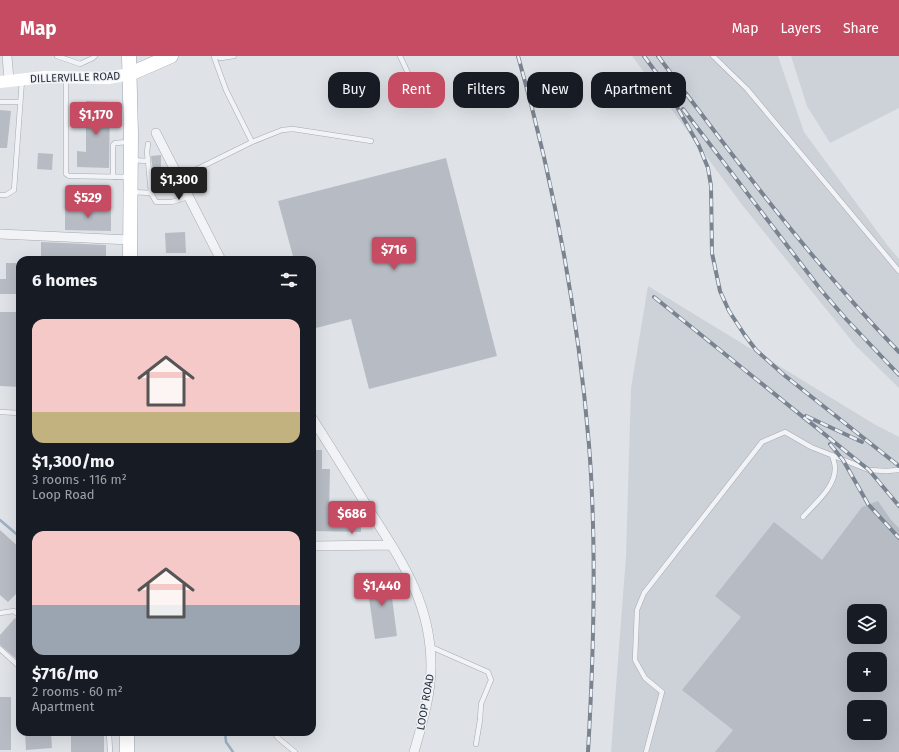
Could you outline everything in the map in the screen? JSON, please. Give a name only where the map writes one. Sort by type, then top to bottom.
[{"type":"main road","points":[[129,56],[131,142],[130,256]]},
{"type":"main road","name":"DILLERVILLE ROAD","points":[[5,81],[66,77],[108,78],[130,74],[171,56]]},
{"type":"main road","points":[[127,752],[128,736]]},
{"type":"street","points":[[5,81],[7,56]]},
{"type":"street","points":[[156,133],[219,256]]},
{"type":"street","points":[[0,234],[130,240]]},
{"type":"street","name":"LOOP ROAD","points":[[316,424],[408,571],[420,602],[427,626],[430,646],[430,680],[424,717],[414,752]]},
{"type":"street","points":[[316,546],[391,544]]},
{"type":"lane","points":[[57,56],[80,64],[93,58],[94,56]]},
{"type":"lane","points":[[234,56],[221,58],[214,57],[226,90],[252,142]]},
{"type":"lane","points":[[400,56],[408,72]]},
{"type":"lane","points":[[713,56],[747,89],[899,271]]},
{"type":"lane","points":[[66,77],[66,174],[69,176],[131,177]]},
{"type":"lane","points":[[0,195],[6,195],[14,190],[22,79]]},
{"type":"lane","points":[[0,102],[20,102]]},
{"type":"lane","points":[[179,178],[252,142],[282,130],[294,129],[371,141]]},
{"type":"lane","points":[[113,177],[113,145],[115,143],[131,142]]},
{"type":"lane","points":[[148,144],[147,152],[150,193],[156,202],[172,202],[188,197]]},
{"type":"lane","points":[[131,160],[148,161]]},
{"type":"lane","points":[[131,191],[150,193]]},
{"type":"lane","points":[[0,412],[16,413]]},
{"type":"lane","points":[[646,752],[662,692],[645,678],[635,660],[638,610],[644,593],[762,442],[785,432],[812,447],[869,470],[899,470]]},
{"type":"lane","points":[[803,517],[828,489],[834,479],[835,467],[832,455]]},
{"type":"lane","points":[[0,613],[14,611],[16,613]]},
{"type":"lane","points":[[430,646],[488,672],[491,680],[480,704],[480,720],[476,744]]},
{"type":"lane","points":[[0,649],[16,663]]},
{"type":"lane","points":[[109,736],[110,752]]},
{"type":"lane","points":[[277,736],[295,752]]},
{"type":"shaded area","points":[[632,56],[778,56],[804,132],[899,259],[899,388],[855,345],[743,206],[670,108],[686,108],[686,72],[644,72]]},
{"type":"shaded area","points":[[791,56],[899,56],[899,108],[830,143],[807,106]]},
{"type":"shaded area","points":[[648,286],[874,424],[899,437],[899,752],[611,752],[626,556],[631,388]]},
{"type":"building","points":[[86,101],[110,102],[109,168],[77,167],[77,151],[86,152]]},
{"type":"building","points":[[0,110],[11,111],[7,148],[0,148]]},
{"type":"building","points":[[38,153],[53,154],[52,170],[37,169]]},
{"type":"building","points":[[161,155],[161,171],[153,172],[151,156]]},
{"type":"building","points":[[446,158],[497,356],[369,389],[351,319],[316,328],[316,256],[293,256],[278,201]]},
{"type":"building","points":[[65,207],[111,208],[111,231],[65,230]]},
{"type":"building","points":[[185,232],[186,253],[166,253],[165,233]]},
{"type":"building","points":[[41,242],[106,245],[106,256],[41,256]]},
{"type":"building","points":[[6,263],[16,263],[16,294],[0,294],[0,279],[6,279]]},
{"type":"building","points":[[0,312],[16,312],[16,387],[0,386]]},
{"type":"building","points":[[316,450],[322,450],[322,469],[330,469],[329,512],[361,513],[361,532],[316,531]]},
{"type":"building","points":[[878,501],[891,520],[899,528],[899,752],[715,752],[733,730],[682,690],[741,617],[715,596],[774,522],[822,560],[862,507]]},
{"type":"building","points":[[0,530],[16,544],[16,594],[8,602],[0,595]]},
{"type":"building","points":[[389,575],[397,636],[375,639],[366,578]]},
{"type":"building","points":[[15,618],[16,619],[16,659],[0,645],[0,635]]},
{"type":"building","points":[[0,697],[11,697],[11,750],[0,750]]},
{"type":"building","points":[[25,736],[51,736],[52,748],[26,750]]},
{"type":"building","points":[[71,736],[104,736],[104,752],[71,752]]},
{"type":"waterway","points":[[0,520],[16,534]]},
{"type":"waterway","points":[[225,736],[226,742],[233,752]]},
{"type":"railway","points":[[518,56],[543,152],[563,249],[578,346],[589,445],[592,483],[594,598],[588,752]]},
{"type":"railway","points":[[644,56],[656,72]]},
{"type":"railway","points":[[658,56],[744,170],[804,245],[834,281],[899,352]]},
{"type":"railway","points":[[678,108],[699,146],[708,168],[711,186],[712,253],[720,291],[729,311],[756,350],[784,375],[899,466]]},
{"type":"railway","points":[[683,109],[821,290],[899,375]]},
{"type":"railway","points":[[654,297],[869,470],[899,506]]},
{"type":"railway","points":[[806,416],[862,442]]},
{"type":"railway","points":[[830,444],[843,460],[868,504],[899,538]]}]
